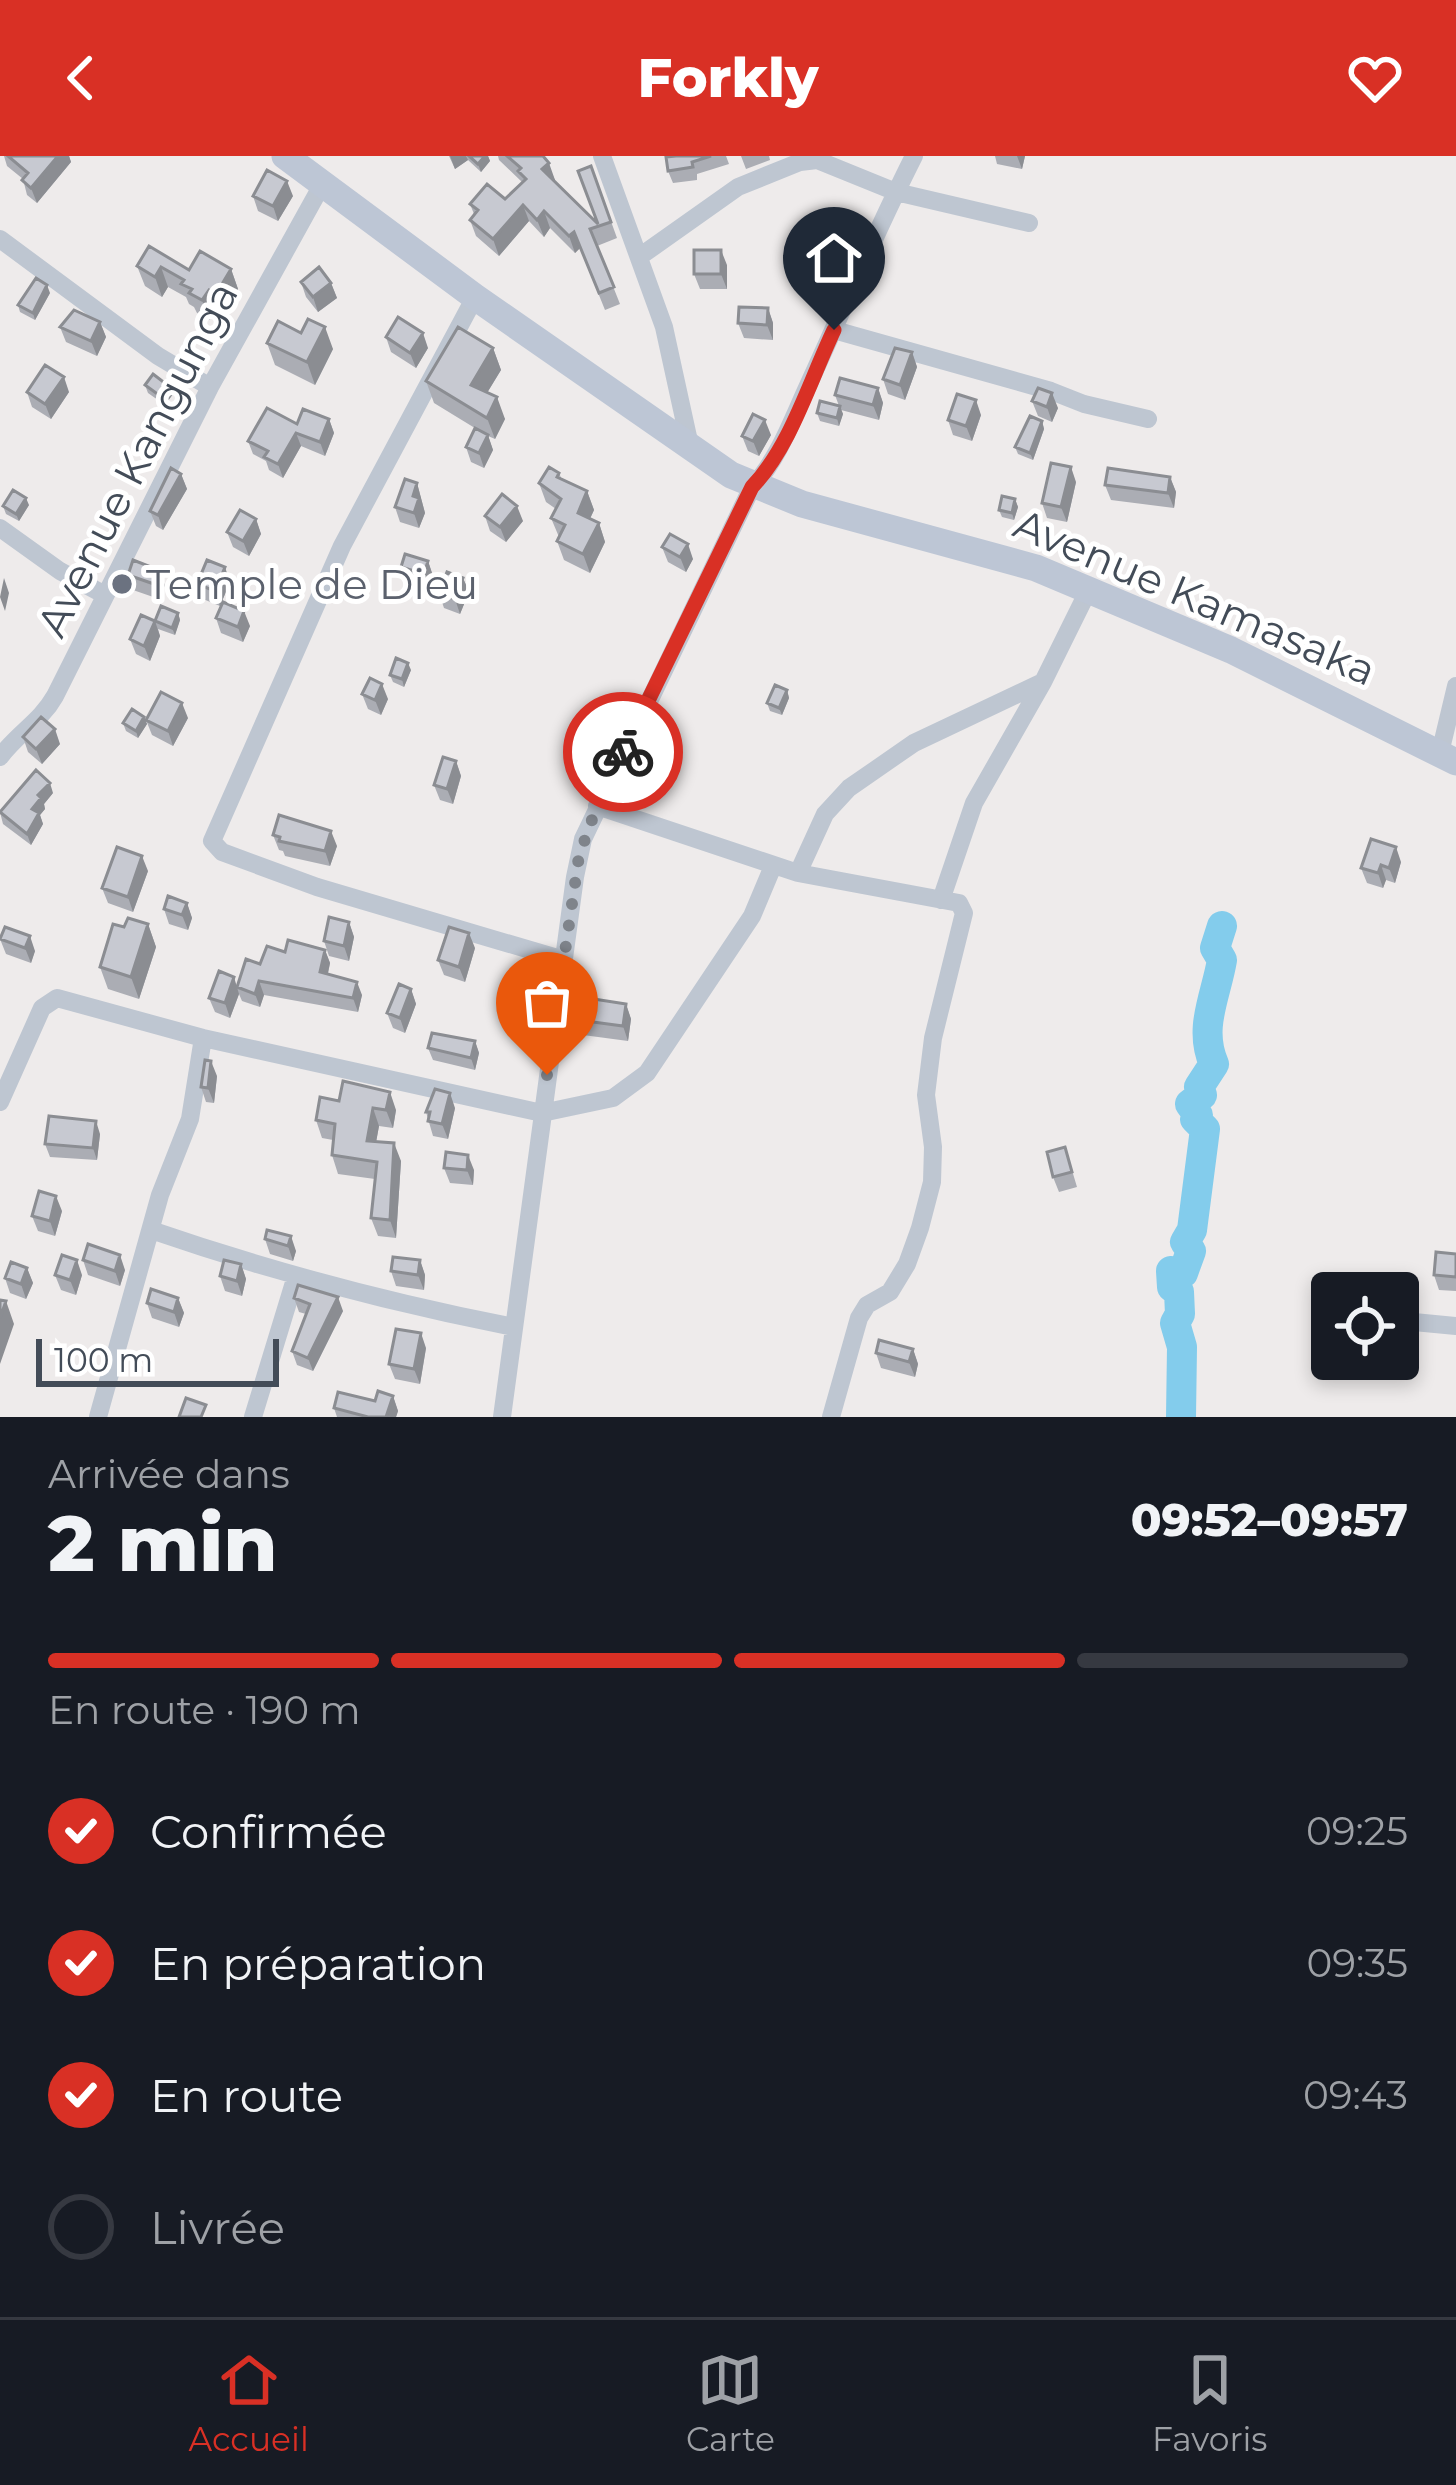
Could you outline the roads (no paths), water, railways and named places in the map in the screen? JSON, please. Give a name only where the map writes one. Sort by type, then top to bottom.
[{"type":"street","name":"Avenue Kamasaka","points":[[285,156],[475,296],[752,487],[1036,568],[1231,650],[1448,757]]},
{"type":"street","points":[[602,156],[673,356],[690,446]]},
{"type":"street","points":[[502,1417],[579,856],[597,806],[752,487],[790,425],[914,156]]},
{"type":"street","points":[[639,257],[713,202],[800,162],[817,160],[896,192],[1029,223]]},
{"type":"street","name":"Avenue Kangunga","points":[[0,757],[48,709],[210,387],[323,183]]},
{"type":"street","points":[[0,239],[158,356],[210,387]]},
{"type":"street","points":[[475,296],[342,546],[212,841],[222,853],[317,886],[564,960]]},
{"type":"street","points":[[834,330],[1148,419]]},
{"type":"street","points":[[0,528],[60,571],[104,595]]},
{"type":"street","points":[[941,900],[974,803],[1088,591]]},
{"type":"street","points":[[798,873],[824,814],[849,788],[914,743],[1043,682]]},
{"type":"street","points":[[1448,757],[1456,686]]},
{"type":"street","points":[[597,806],[773,866],[959,903],[964,913],[937,1011],[926,1096],[934,1148],[932,1183],[908,1264],[890,1292],[867,1305],[859,1318],[831,1417]]},
{"type":"street","points":[[0,1102],[42,1008],[63,999],[203,1038],[542,1113],[613,1098],[646,1073],[752,916],[773,866]]},
{"type":"street","points":[[98,1417],[151,1230],[190,1119],[203,1038]]},
{"type":"street","points":[[151,1230],[407,1306],[514,1327]]},
{"type":"street","points":[[253,1417],[296,1276]]},
{"type":"street","points":[[1419,1322],[1456,1326]]},
{"type":"waterway","points":[[1181,1417],[1182,1347],[1175,1323],[1180,1314],[1179,1292],[1172,1287],[1171,1271],[1183,1273],[1191,1251],[1185,1242],[1192,1230],[1205,1129],[1190,1104],[1202,1095],[1199,1087],[1214,1064],[1208,1025],[1222,960],[1215,948],[1222,926]]},
{"type":"place","name":"Temple de Dieu","points":[[122,584]]}]
